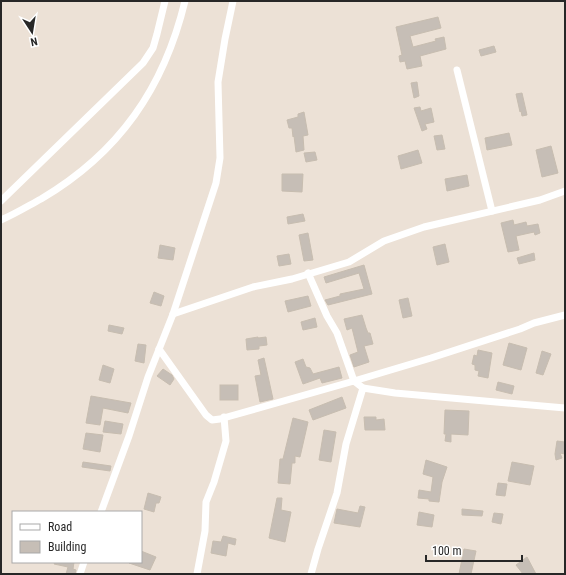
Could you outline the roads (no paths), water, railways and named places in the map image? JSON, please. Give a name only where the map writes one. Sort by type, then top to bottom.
[{"type":"street","points":[[1,201],[143,63],[153,48],[165,1]]},
{"type":"street","points":[[1,220],[56,190],[84,171],[116,140],[145,101],[159,75],[180,22],[185,1]]},
{"type":"street","points":[[101,511],[173,314],[216,183],[220,158],[218,82],[233,1]]},
{"type":"street","points":[[457,70],[492,211]]},
{"type":"street","points":[[173,314],[253,288],[292,279],[349,262],[384,241],[412,231],[444,222],[540,200],[565,191]]},
{"type":"street","points":[[308,273],[328,320],[336,333],[354,381],[363,388],[395,393],[565,408]]},
{"type":"street","points":[[160,349],[206,415],[212,420],[354,381],[431,358],[534,323],[565,315]]},
{"type":"street","points":[[311,574],[337,492],[346,444],[363,388]]},
{"type":"street","points":[[197,574],[205,531],[206,502],[214,482],[226,441],[224,417]]},
{"type":"street","points":[[80,574],[84,563]]}]
